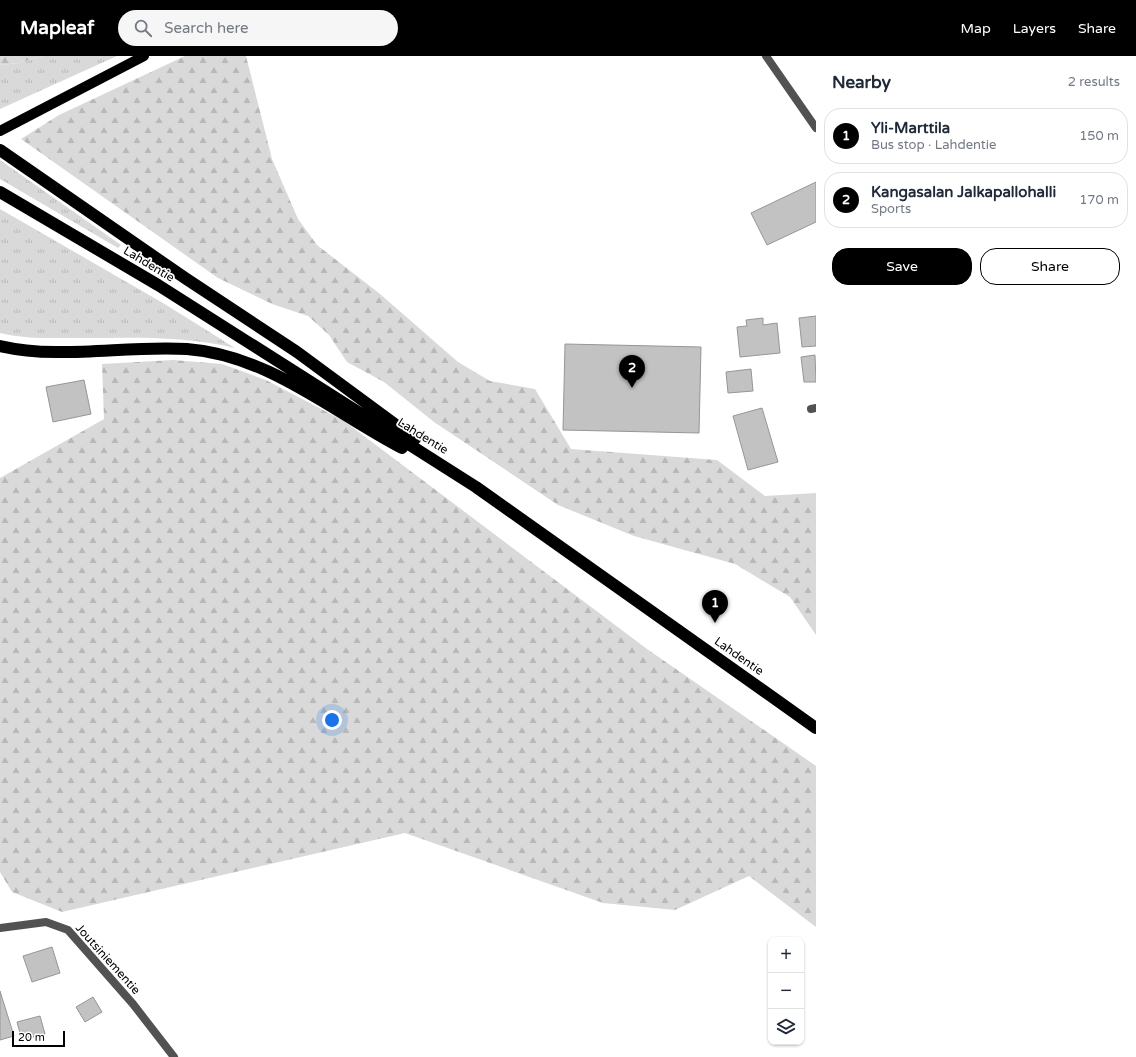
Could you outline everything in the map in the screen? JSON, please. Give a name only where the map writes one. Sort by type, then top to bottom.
[{"type":"highway","points":[[0,150],[185,278],[297,352],[513,511]]},
{"type":"highway","name":"Lahdentie","points":[[0,192],[158,285],[513,511],[816,728]]},
{"type":"highway","points":[[0,346],[33,351],[81,351],[135,348],[188,349],[237,359],[284,380],[389,441],[476,487]]},
{"type":"main road","points":[[0,131],[47,105],[144,56]]},
{"type":"street","points":[[766,56],[816,128]]},
{"type":"street","name":"Joutsiniementie","points":[[0,928],[46,922],[68,930],[133,1004],[174,1057]]},
{"type":"green space","points":[[0,56],[43,56],[18,63],[0,65]]},
{"type":"green space","points":[[43,56],[117,56],[0,109],[0,65],[18,63]]},
{"type":"green space","points":[[185,56],[246,56],[272,159],[298,219],[317,245],[380,294],[458,362],[490,381],[535,389],[571,449],[717,460],[765,496],[816,493],[816,635],[790,597],[735,564],[634,536],[558,505],[434,422],[384,382],[347,362],[329,335],[308,316],[272,304],[218,278],[21,139],[59,115]]},
{"type":"green space","points":[[0,160],[121,245],[118,248],[0,179]]},
{"type":"green space","points":[[0,209],[163,303],[235,348],[175,339],[36,338],[0,333]]},
{"type":"green space","points":[[173,360],[222,364],[266,380],[344,421],[647,649],[816,766],[816,927],[749,876],[675,910],[603,903],[405,833],[62,912],[12,892],[0,872],[0,478],[104,419],[102,364]]},
{"type":"building","points":[[816,182],[816,222],[767,245],[751,213]]},
{"type":"building","points":[[816,316],[816,346],[802,347],[799,318]]},
{"type":"building","points":[[763,318],[763,325],[777,323],[780,353],[740,357],[737,327],[747,326],[746,320]]},
{"type":"building","points":[[565,344],[701,347],[699,433],[563,430]]},
{"type":"building","points":[[815,355],[816,382],[804,382],[801,357]]},
{"type":"building","points":[[751,369],[753,391],[728,393],[726,372]]},
{"type":"building","points":[[84,380],[91,414],[53,422],[46,387]]},
{"type":"building","points":[[762,408],[778,462],[748,470],[733,416]]},
{"type":"building","points":[[52,947],[60,973],[32,982],[23,956]]},
{"type":"building","points":[[0,991],[14,1036],[0,1040]]},
{"type":"building","points":[[93,997],[102,1012],[85,1022],[76,1007]]},
{"type":"building","points":[[40,1016],[45,1034],[22,1040],[17,1022]]},
{"type":"place","name":"Kangasalan Jalkapallohalli","points":[[632,388]]},
{"type":"place","name":"Yli-Marttila","points":[[715,623]]}]
